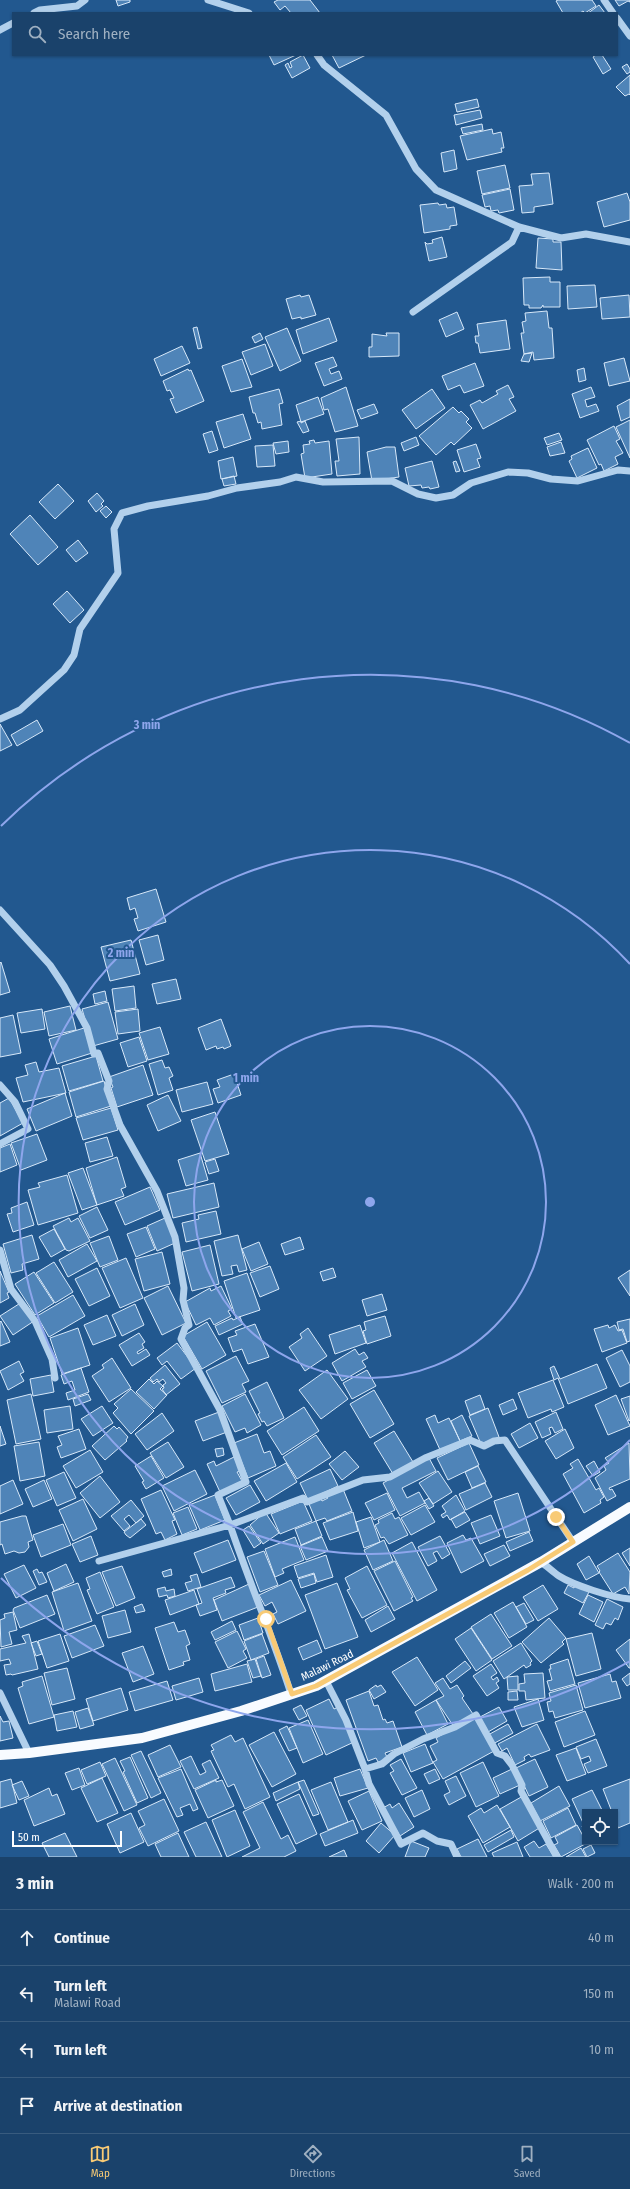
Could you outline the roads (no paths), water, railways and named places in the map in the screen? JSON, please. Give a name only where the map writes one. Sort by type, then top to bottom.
[{"type":"main road","name":"Malawi Road","points":[[0,1754],[29,1753],[142,1738],[292,1694],[326,1681],[541,1562],[630,1507]]},
{"type":"street","points":[[36,12],[40,10],[77,6],[85,0]]},
{"type":"street","points":[[208,0],[246,12]]},
{"type":"street","points":[[604,0],[612,12]]},
{"type":"street","points":[[618,19],[630,36]]},
{"type":"street","points":[[0,30],[12,24]]},
{"type":"street","points":[[318,56],[324,65],[386,115],[416,169],[436,190],[519,227],[561,238],[586,234],[630,242]]},
{"type":"street","points":[[413,312],[512,242],[519,227]]},
{"type":"street","points":[[0,719],[20,710],[64,670],[74,655],[80,629],[118,573],[114,528],[122,513],[148,506],[208,496],[237,488],[280,482],[296,477],[323,482],[392,481],[418,494],[436,498],[453,495],[471,483],[508,472],[528,473],[551,479],[578,481],[618,470],[630,471]]},
{"type":"street","points":[[0,910],[50,965],[84,1022],[94,1054],[98,1053],[109,1081],[107,1089],[120,1125],[157,1191],[175,1237],[184,1288],[183,1300],[189,1325],[185,1328],[181,1338],[222,1416],[246,1482],[218,1495],[230,1525],[247,1578],[275,1644],[292,1694]]},
{"type":"street","points":[[0,1085],[15,1102],[28,1129],[0,1144]]},
{"type":"street","points":[[0,1250],[11,1289],[35,1321],[52,1359],[55,1378]]},
{"type":"street","points":[[99,1561],[230,1525],[303,1498],[306,1502],[363,1480],[390,1477],[426,1458],[470,1440],[484,1446],[494,1441],[505,1440],[573,1542]]},
{"type":"street","points":[[541,1562],[559,1576],[571,1581],[620,1598],[630,1599]]},
{"type":"street","points":[[326,1681],[346,1720],[365,1769],[369,1784],[401,1844],[423,1833],[437,1841],[451,1844],[457,1857]]},
{"type":"street","points":[[0,1693],[29,1753]]},
{"type":"street","points":[[365,1769],[382,1764],[394,1754],[423,1739],[455,1727],[476,1715],[497,1753],[505,1756],[512,1765],[522,1785],[521,1791],[557,1857]]}]
